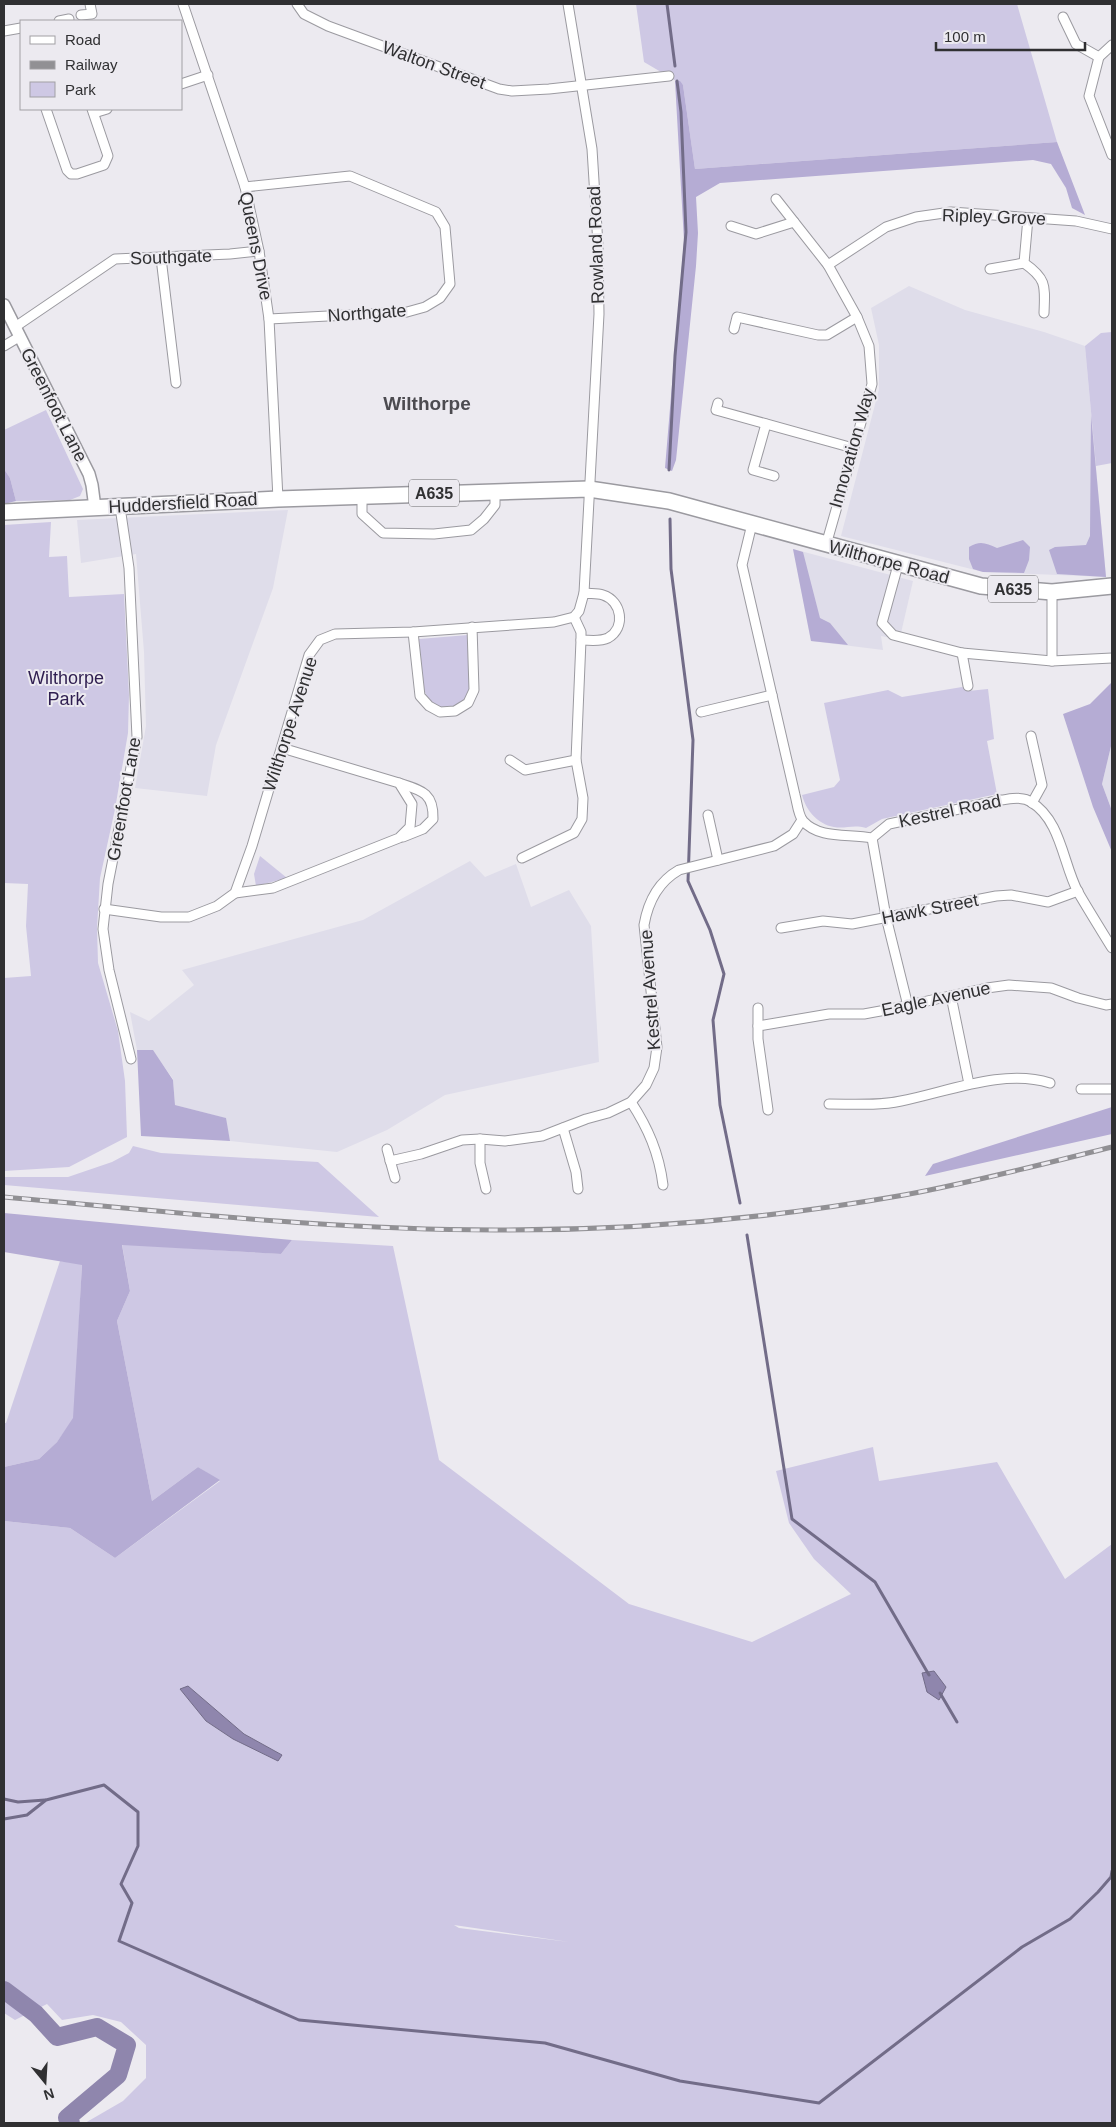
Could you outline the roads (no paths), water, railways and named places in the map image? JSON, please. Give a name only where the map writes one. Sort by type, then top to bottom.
[{"type":"highway","name":"Huddersfield Road","points":[[4,512],[278,499],[590,488],[670,502]]},
{"type":"highway","name":"Wilthorpe Road","points":[[670,502],[981,586],[1052,592],[1112,586]]},
{"type":"street","points":[[81,15],[92,14],[90,4]]},
{"type":"street","name":"Queens Drive","points":[[183,4],[245,187],[258,251],[269,319],[278,499]]},
{"type":"street","name":"Walton Street","points":[[296,4],[304,14],[328,26],[499,89],[526,91],[669,76]]},
{"type":"street","name":"Rowland Road","points":[[568,4],[592,158],[599,281],[596,396],[590,488]]},
{"type":"street","points":[[1063,17],[1076,44],[1099,57]]},
{"type":"street","points":[[64,20],[69,19]]},
{"type":"street","points":[[4,31],[20,28]]},
{"type":"street","points":[[1112,45],[1099,57],[1089,96],[1112,155]]},
{"type":"street","points":[[182,84],[208,75]]},
{"type":"street","points":[[46,110],[67,170],[71,174],[78,174],[104,165],[108,156],[93,111]]},
{"type":"street","name":"Northgate","points":[[245,187],[350,176],[436,212],[445,227],[450,284],[440,298],[425,307],[407,312],[269,319]]},
{"type":"street","name":"Innovation Way","points":[[776,199],[828,265],[858,318],[869,346],[872,384],[826,545]]},
{"type":"street","name":"Ripley Grove","points":[[828,265],[886,228],[916,218],[951,212],[1076,221],[1112,229]]},
{"type":"street","points":[[1024,264],[1028,218]]},
{"type":"street","points":[[731,226],[756,234],[794,222]]},
{"type":"street","name":"Southgate","points":[[4,346],[17,332],[115,259],[161,258],[258,251]]},
{"type":"street","points":[[161,258],[176,383]]},
{"type":"street","points":[[990,269],[1024,264],[1036,272],[1042,279],[1044,286],[1044,312]]},
{"type":"street","name":"Greenfoot Lane","points":[[4,305],[89,474],[95,508]]},
{"type":"street","points":[[734,329],[737,316],[818,335],[828,335],[858,318]]},
{"type":"street","points":[[718,403],[716,410],[853,448]]},
{"type":"street","points":[[766,424],[753,470],[774,476]]},
{"type":"street","points":[[522,858],[574,833],[582,819],[583,798],[576,760],[581,632],[574,617],[584,593],[590,488]]},
{"type":"street","points":[[362,497],[362,514],[383,533],[434,534],[471,530],[484,519],[495,505],[495,491]]},
{"type":"street","name":"Greenfoot Lane","points":[[120,507],[129,568],[137,737],[104,909],[104,945],[131,1059]]},
{"type":"street","points":[[752,524],[742,565],[794,794],[802,820],[812,827],[830,834],[859,835],[872,838],[886,917],[908,1006]]},
{"type":"street","points":[[898,565],[882,623],[893,635],[962,653],[1052,661],[1112,658]]},
{"type":"street","points":[[1052,592],[1052,661]]},
{"type":"street","points":[[581,640],[602,640],[609,637],[615,632],[620,617],[615,603],[609,597],[602,594],[584,593]]},
{"type":"street","name":"Wilthorpe Avenue","points":[[235,893],[252,846],[309,655],[320,640],[335,634],[472,628],[554,622],[574,617]]},
{"type":"street","points":[[413,632],[420,696],[429,706],[440,712],[456,711],[468,703],[474,690],[472,628]]},
{"type":"street","points":[[962,653],[968,686]]},
{"type":"street","points":[[701,712],[772,695]]},
{"type":"street","points":[[1031,736],[1042,785],[1032,803],[1050,823],[1078,891],[1112,948]]},
{"type":"street","points":[[104,909],[161,917],[189,917],[217,906],[235,893],[273,888],[423,829],[433,819],[433,809],[430,800],[422,790],[282,748]]},
{"type":"street","points":[[510,760],[525,770],[576,760]]},
{"type":"street","points":[[1026,763],[1036,761]]},
{"type":"street","points":[[399,783],[412,804],[410,827],[399,838]]},
{"type":"street","name":"Kestrel Road","points":[[872,838],[889,824],[1001,800],[1019,798],[1032,803]]},
{"type":"street","points":[[708,815],[718,860]]},
{"type":"street","name":"Kestrel Avenue","points":[[390,1161],[421,1154],[462,1140],[505,1141],[542,1136],[608,1113],[631,1102],[646,1085],[654,1068],[657,1047],[644,925],[654,893],[661,884],[679,870],[774,846],[793,834],[802,820]]},
{"type":"street","name":"Hawk Street","points":[[781,928],[823,921],[852,924],[996,896],[1011,895],[1048,902],[1078,891]]},
{"type":"street","name":"Eagle Avenue","points":[[758,1026],[829,1014],[864,1014],[1009,985],[1050,988],[1078,998],[1106,1005],[1112,1004]]},
{"type":"street","points":[[951,996],[968,1084]]},
{"type":"street","points":[[758,1008],[760,1054],[768,1110]]},
{"type":"street","points":[[829,1104],[878,1105],[900,1102],[968,1084],[1014,1078],[1035,1078],[1050,1083]]},
{"type":"street","points":[[1081,1089],[1112,1089]]},
{"type":"street","points":[[631,1102],[645,1123],[655,1144],[664,1185]]},
{"type":"street","points":[[563,1128],[576,1172],[578,1190]]},
{"type":"street","points":[[480,1139],[480,1163],[486,1189]]},
{"type":"street","points":[[387,1148],[395,1178]]},
{"type":"waterway","points":[[667,4],[675,66]]},
{"type":"waterway","points":[[669,470],[675,356],[686,232],[681,112],[677,81]]},
{"type":"waterway","points":[[670,519],[671,569],[693,740],[688,881],[710,930],[724,974],[713,1020],[720,1105],[740,1203]]},
{"type":"waterway","points":[[747,1235],[792,1519],[875,1582],[929,1675]]},
{"type":"waterway","points":[[940,1693],[957,1722]]},
{"type":"waterway","points":[[4,1819],[27,1815],[46,1800],[104,1785],[138,1812],[138,1846],[121,1884],[132,1903],[119,1941],[299,2020],[545,2043],[680,2081],[819,2103],[1022,1947],[1070,1919],[1098,1892],[1111,1877],[1112,1871]]},
{"type":"waterway","points":[[4,1799],[18,1802],[45,1800]]},
{"type":"waterway","points":[[4,1990],[36,2014],[57,2037],[97,2027],[127,2045],[118,2075],[67,2118],[71,2123]]},
{"type":"railway","points":[[4,1197],[319,1224],[508,1230],[607,1228],[707,1221],[855,1203],[904,1195],[1008,1173],[1112,1147]]},
{"type":"district","name":"Wilthorpe","points":[[427,403]]},
{"type":"park label","name":"Wilthorpe Park","points":[[66,688]]}]
